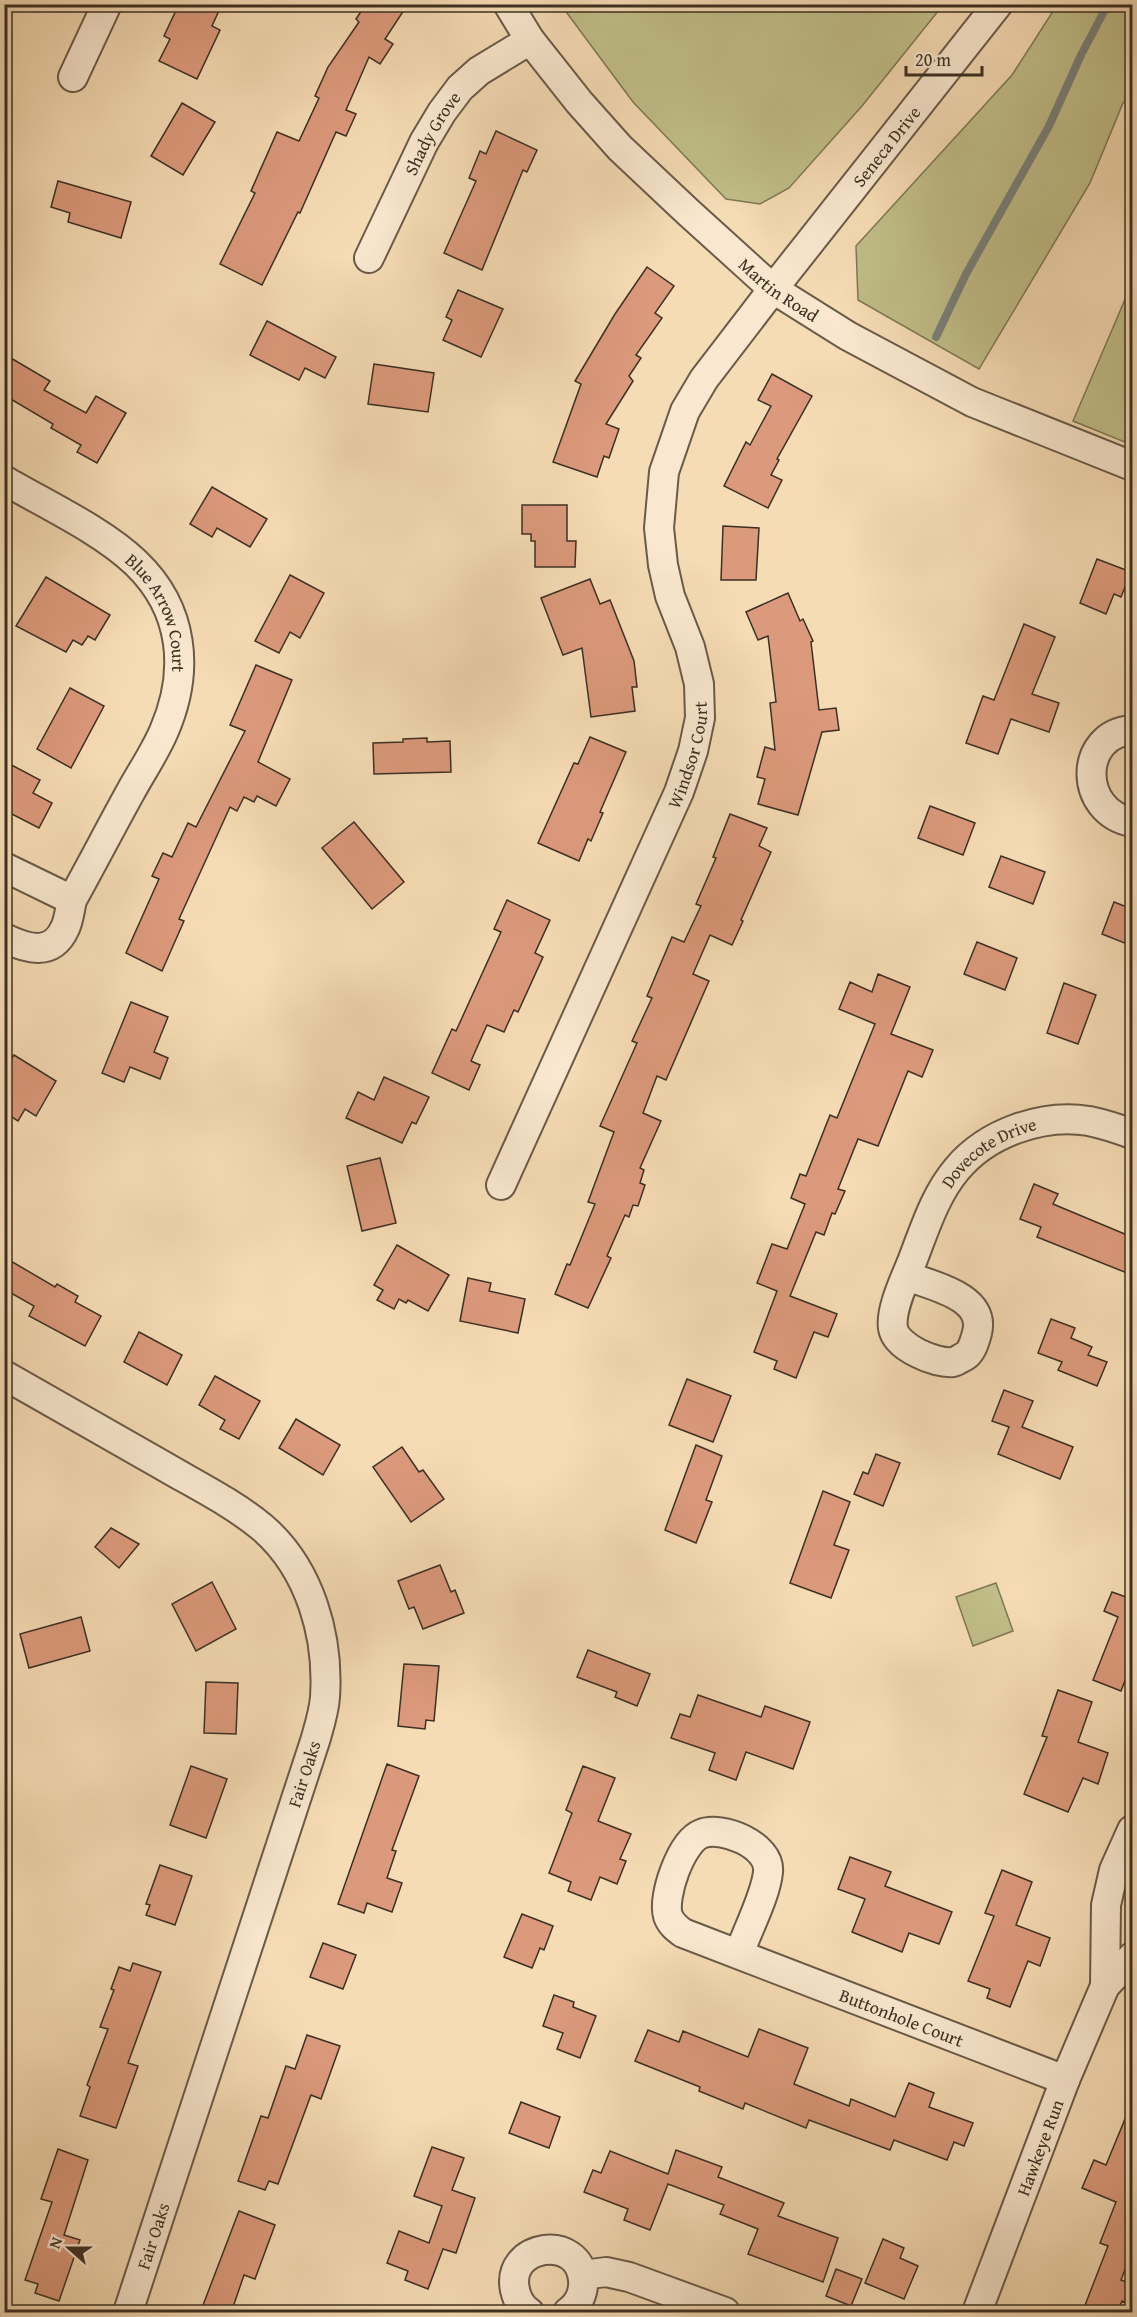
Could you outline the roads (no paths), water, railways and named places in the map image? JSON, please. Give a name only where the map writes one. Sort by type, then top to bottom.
[{"type":"street","points":[[73,77],[107,4]]},
{"type":"street","name":"Martin Road","points":[[508,4],[531,40],[579,102],[620,148],[773,288],[848,336],[972,402],[1132,466]]},
{"type":"street","name":"Seneca Drive","points":[[773,288],[998,4]]},
{"type":"street","name":"Shady Grove","points":[[369,258],[424,142],[442,112],[460,88],[479,71],[531,40]]},
{"type":"street","name":"Windsor Court","points":[[501,1185],[679,792],[693,752],[700,718],[699,684],[690,646],[670,596],[663,565],[659,528],[664,472],[685,411],[704,379],[773,288]]},
{"type":"street","name":"Blue Arrow Court","points":[[4,480],[110,542],[136,563],[155,584],[169,609],[180,655],[179,682],[163,732],[72,900],[66,928],[56,940],[36,949],[23,947],[4,938]]},
{"type":"street","points":[[1132,730],[1116,735],[1103,744],[1094,758],[1090,774],[1097,799],[1108,812],[1132,822]]},
{"type":"street","points":[[4,867],[72,900]]},
{"type":"street","name":"Dovecote Drive","points":[[907,1276],[941,1192],[957,1168],[980,1148],[1004,1133],[1030,1124],[1059,1120],[1088,1121],[1132,1134]]},
{"type":"street","name":"Fair Oaks","points":[[4,1375],[210,1492],[263,1528],[291,1558],[308,1588],[320,1628],[325,1664],[325,1699],[315,1741],[128,2313]]},
{"type":"street","name":"Hawkeye Run","points":[[1105,1986],[1106,1905],[1114,1870],[1132,1830]]},
{"type":"street","name":"Buttonhole Court","points":[[739,1954],[1065,2080]]},
{"type":"street","name":"Hawkeye Run","points":[[977,2313],[1065,2080],[1105,1986],[1132,1957]]},
{"type":"street","points":[[529,2313],[517,2299],[513,2283],[517,2269],[526,2256],[549,2248],[563,2252],[575,2261],[583,2275],[584,2287],[581,2298],[568,2313]]},
{"type":"street","points":[[583,2275],[606,2272],[629,2277],[725,2313]]},
{"type":"waterway","points":[[936,337],[966,274],[1049,126],[1081,55],[1108,4]]}]
